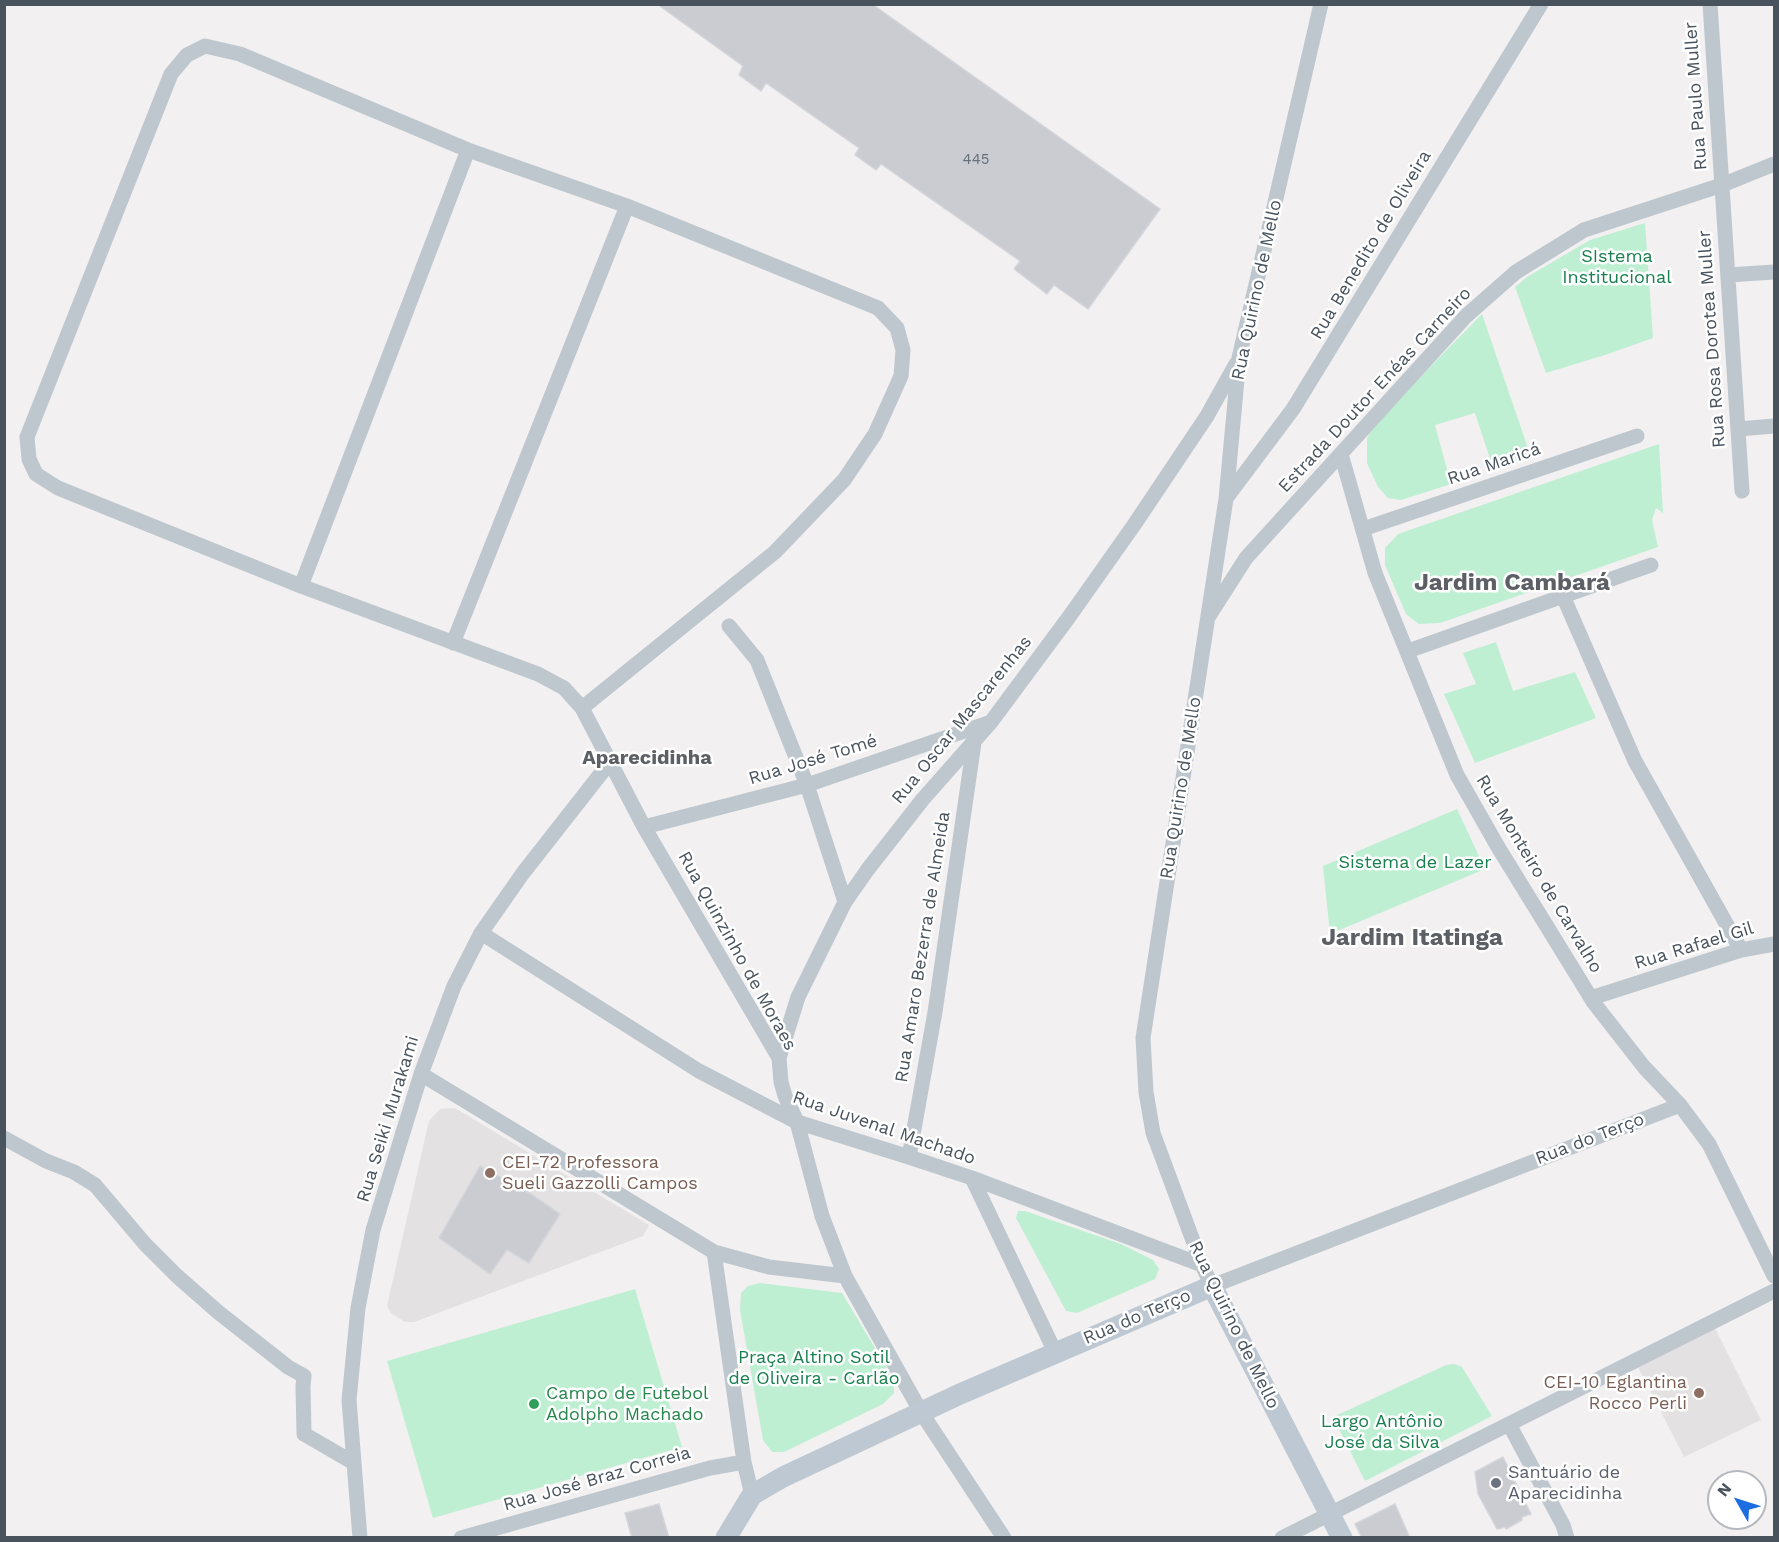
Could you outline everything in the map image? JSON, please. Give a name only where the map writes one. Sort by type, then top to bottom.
[{"type":"street","name":"Rua Quirino de Mello","points":[[1320,4],[1239,358],[1226,499],[1143,1038],[1146,1092],[1154,1133],[1202,1265],[1342,1538]]},
{"type":"street","name":"Rua Benedito de Oliveira","points":[[1226,499],[1293,409],[1541,4]]},
{"type":"street","name":"Rua Paulo Muller","points":[[1710,4],[1722,184]]},
{"type":"street","name":"Rua Quinzinho de Moraes","points":[[582,708],[775,552],[844,480],[875,434],[901,376],[903,350],[897,328],[878,308],[627,206],[468,150],[240,54],[205,46],[187,55],[171,74],[27,437],[29,459],[36,474],[58,488],[301,586],[538,674],[564,688],[582,708],[644,826],[779,1058],[784,1096],[797,1122],[822,1216],[844,1276],[921,1412],[1004,1538]]},
{"type":"street","points":[[301,586],[468,150]]},
{"type":"street","name":"Estrada Doutor Enéas Carneiro","points":[[1207,619],[1246,558],[1466,316],[1516,272],[1584,230],[1722,184],[1774,164]]},
{"type":"street","name":"Rua Rosa Dorotea Muller","points":[[1722,184],[1742,491]]},
{"type":"street","points":[[453,643],[627,206]]},
{"type":"street","points":[[1728,275],[1774,272]]},
{"type":"street","name":"Rua Oscar Mascarenhas","points":[[779,1058],[798,997],[845,902],[923,799],[991,722],[1069,617],[1134,525],[1206,416],[1239,358]]},
{"type":"street","points":[[1738,429],[1774,426]]},
{"type":"street","name":"Rua Maricá","points":[[1363,529],[1637,436]]},
{"type":"street","name":"Rua Monteiro de Carvalho","points":[[1341,454],[1375,573],[1457,775],[1498,847],[1591,998],[1644,1067],[1680,1105],[1709,1144],[1774,1276]]},
{"type":"street","points":[[1408,651],[1651,564]]},
{"type":"street","points":[[1563,596],[1635,761],[1741,950]]},
{"type":"street","points":[[729,626],[757,660],[807,785],[845,902]]},
{"type":"street","name":"Rua José Tomé","points":[[644,826],[807,785],[991,722]]},
{"type":"street","name":"Rua Amaro Bezerra de Almeida","points":[[909,1156],[935,1012],[974,742]]},
{"type":"street","name":"Rua Seiki Murakami","points":[[360,1538],[349,1400],[358,1308],[373,1230],[421,1074],[454,987],[481,933],[523,873],[610,762]]},
{"type":"street","name":"Rua Juvenal Machado","points":[[481,933],[699,1071],[797,1122],[972,1178],[1202,1265]]},
{"type":"street","name":"Rua Rafael Gil","points":[[1591,998],[1741,950],[1774,944]]},
{"type":"street","points":[[421,1074],[714,1252],[769,1267],[844,1276]]},
{"type":"street","name":"Rua do Terço","points":[[726,1538],[752,1495],[783,1477],[921,1412],[1055,1352],[1212,1286],[1680,1105]]},
{"type":"street","points":[[4,1138],[46,1161],[74,1172],[95,1185],[145,1244],[177,1276],[218,1312],[288,1367],[304,1376],[304,1434],[354,1464]]},
{"type":"street","points":[[972,1178],[1055,1352]]},
{"type":"street","points":[[714,1252],[744,1462],[752,1495]]},
{"type":"street","points":[[1282,1538],[1774,1291]]},
{"type":"street","points":[[1509,1424],[1563,1525],[1567,1538]]},
{"type":"street","name":"Rua José Braz Correia","points":[[461,1538],[710,1468],[744,1462]]},
{"type":"shaded area","name":"CEI-72 Professora Sueli Gazzolli Campos","points":[[455,1108],[649,1225],[643,1236],[414,1322],[405,1322],[391,1313],[387,1306],[429,1121],[440,1109]]},
{"type":"shaded area","name":"CEI-10 Eglantina Rocco Perli","points":[[1715,1328],[1761,1420],[1684,1457],[1637,1365]]},
{"type":"green space","name":"SIstema Institucional","points":[[1645,223],[1653,338],[1546,373],[1515,287],[1527,277],[1590,240]]},
{"type":"green space","points":[[1482,314],[1531,457],[1493,468],[1475,413],[1435,425],[1451,484],[1401,500],[1388,498],[1378,487],[1367,463],[1367,438],[1376,422]]},
{"type":"green space","points":[[1659,444],[1663,513],[1656,508],[1652,520],[1658,547],[1440,623],[1419,624],[1406,614],[1385,565],[1385,548],[1398,534]]},
{"type":"green space","points":[[1496,642],[1513,691],[1575,672],[1596,718],[1475,763],[1444,694],[1476,684],[1463,653]]},
{"type":"green space","name":"Sistema de Lazer","points":[[1457,809],[1485,869],[1330,934],[1323,866]]},
{"type":"green space","points":[[1018,1211],[1025,1211],[1121,1244],[1153,1260],[1159,1269],[1155,1279],[1077,1313],[1066,1311],[1016,1218]]},
{"type":"green space","name":"Praça Altino Sotil de Oliveira - Carlão","points":[[760,1283],[842,1293],[894,1380],[894,1393],[883,1404],[784,1452],[772,1452],[763,1440],[740,1310],[741,1293],[748,1286]]},
{"type":"green space","name":"Campo de Futebol Adolpho Machado","points":[[635,1289],[682,1447],[433,1518],[387,1361]]},
{"type":"green space","name":"Largo Antônio José da Silva","points":[[1454,1364],[1462,1367],[1492,1416],[1365,1481],[1333,1417],[1446,1365]]},
{"type":"building","points":[[657,4],[872,4],[1160,209],[1088,309],[1054,285],[1047,294],[1014,269],[1020,261],[881,164],[876,170],[855,155],[859,148],[766,83],[761,91],[739,75],[743,66]]},
{"type":"building","points":[[480,1166],[531,1194],[560,1214],[529,1263],[507,1250],[490,1274],[439,1238]]},
{"type":"building","name":"Santuário de Aparecidinha","points":[[1503,1457],[1531,1514],[1522,1517],[1522,1520],[1506,1529],[1505,1527],[1497,1529],[1478,1494],[1475,1472]]},
{"type":"building","points":[[659,1504],[669,1538],[632,1538],[625,1513]]},
{"type":"building","points":[[1395,1504],[1410,1538],[1362,1538],[1355,1524]]},
{"type":"place","name":"CEI-72 Professora Sueli Gazzolli Campos","points":[[490,1173]]},
{"type":"place","name":"CEI-10 Eglantina Rocco Perli","points":[[1699,1393]]},
{"type":"place","name":"Campo de Futebol Adolpho Machado","points":[[534,1404]]},
{"type":"place","name":"Santuário de Aparecidinha","points":[[1496,1483]]},
{"type":"district","name":"Jardim Cambará","points":[[1512,583]]},
{"type":"district","name":"Aparecidinha","points":[[647,758]]},
{"type":"district","name":"Jardim Itatinga","points":[[1412,938]]}]
